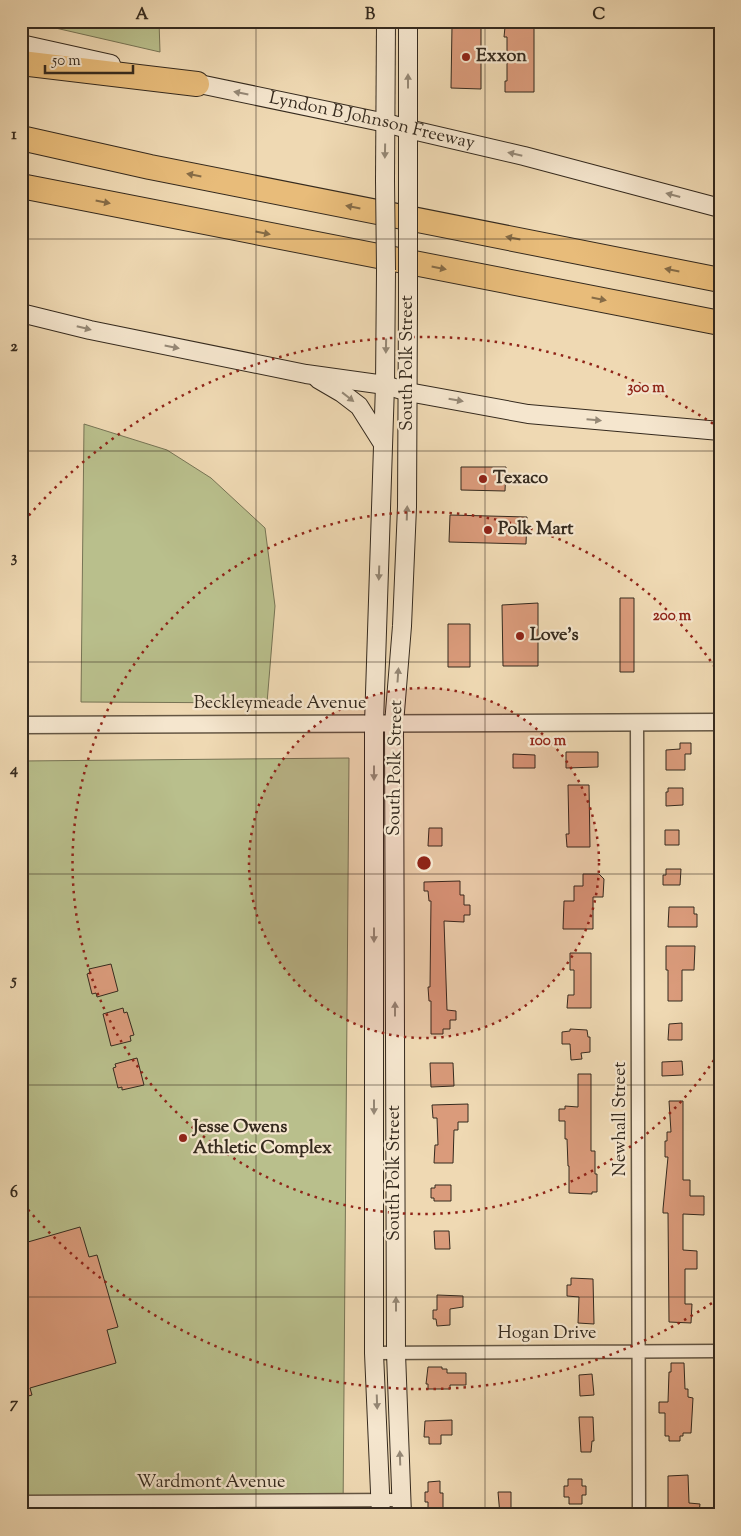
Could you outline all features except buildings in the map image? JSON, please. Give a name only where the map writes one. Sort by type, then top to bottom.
[{"type":"highway","points":[[21,63],[197,84]]},
{"type":"highway","points":[[21,138],[150,167],[720,280]]},
{"type":"highway","points":[[21,186],[720,323]]},
{"type":"highway","points":[[21,192],[79,197]]},
{"type":"main road","name":"South Polk Street","points":[[381,1507],[374,1353],[374,724],[385,384],[386,21]]},
{"type":"main road","name":"South Polk Street","points":[[402,1507],[396,1352],[394,724],[402,626],[407,507],[408,21]]},
{"type":"main road","name":"Lyndon B Johnson Freeway","points":[[21,44],[197,84],[386,123],[524,156],[720,208]]},
{"type":"main road","points":[[21,313],[90,330],[306,374],[385,384],[408,392],[528,414],[720,430]]},
{"type":"main road","points":[[306,374],[326,383],[359,406],[383,444]]},
{"type":"main road","points":[[374,1058],[395,1058]]},
{"type":"street","name":"Beckleymeade Avenue","points":[[21,725],[720,722]]},
{"type":"street","name":"Newhall Street","points":[[637,723],[639,1515]]},
{"type":"street","name":"Hogan Drive","points":[[374,1353],[720,1351]]},
{"type":"street","name":"Wardmont Avenue","points":[[21,1502],[402,1507]]},
{"type":"green space","points":[[25,21],[159,21],[160,52]]},
{"type":"green space","points":[[84,424],[167,450],[211,478],[265,528],[275,606],[267,703],[81,702]]},
{"type":"green space","name":"Jesse Owens Athletic Complex","points":[[349,758],[343,1515],[21,1515],[21,761]]},
{"type":"place","name":"Exxon","points":[[466,57]]},
{"type":"place","name":"Texaco","points":[[483,479]]},
{"type":"place","name":"Polk Mart","points":[[488,530]]},
{"type":"place","name":"Love's","points":[[520,636]]},
{"type":"place","name":"Jesse Owens Athletic Complex","points":[[183,1138]]}]
